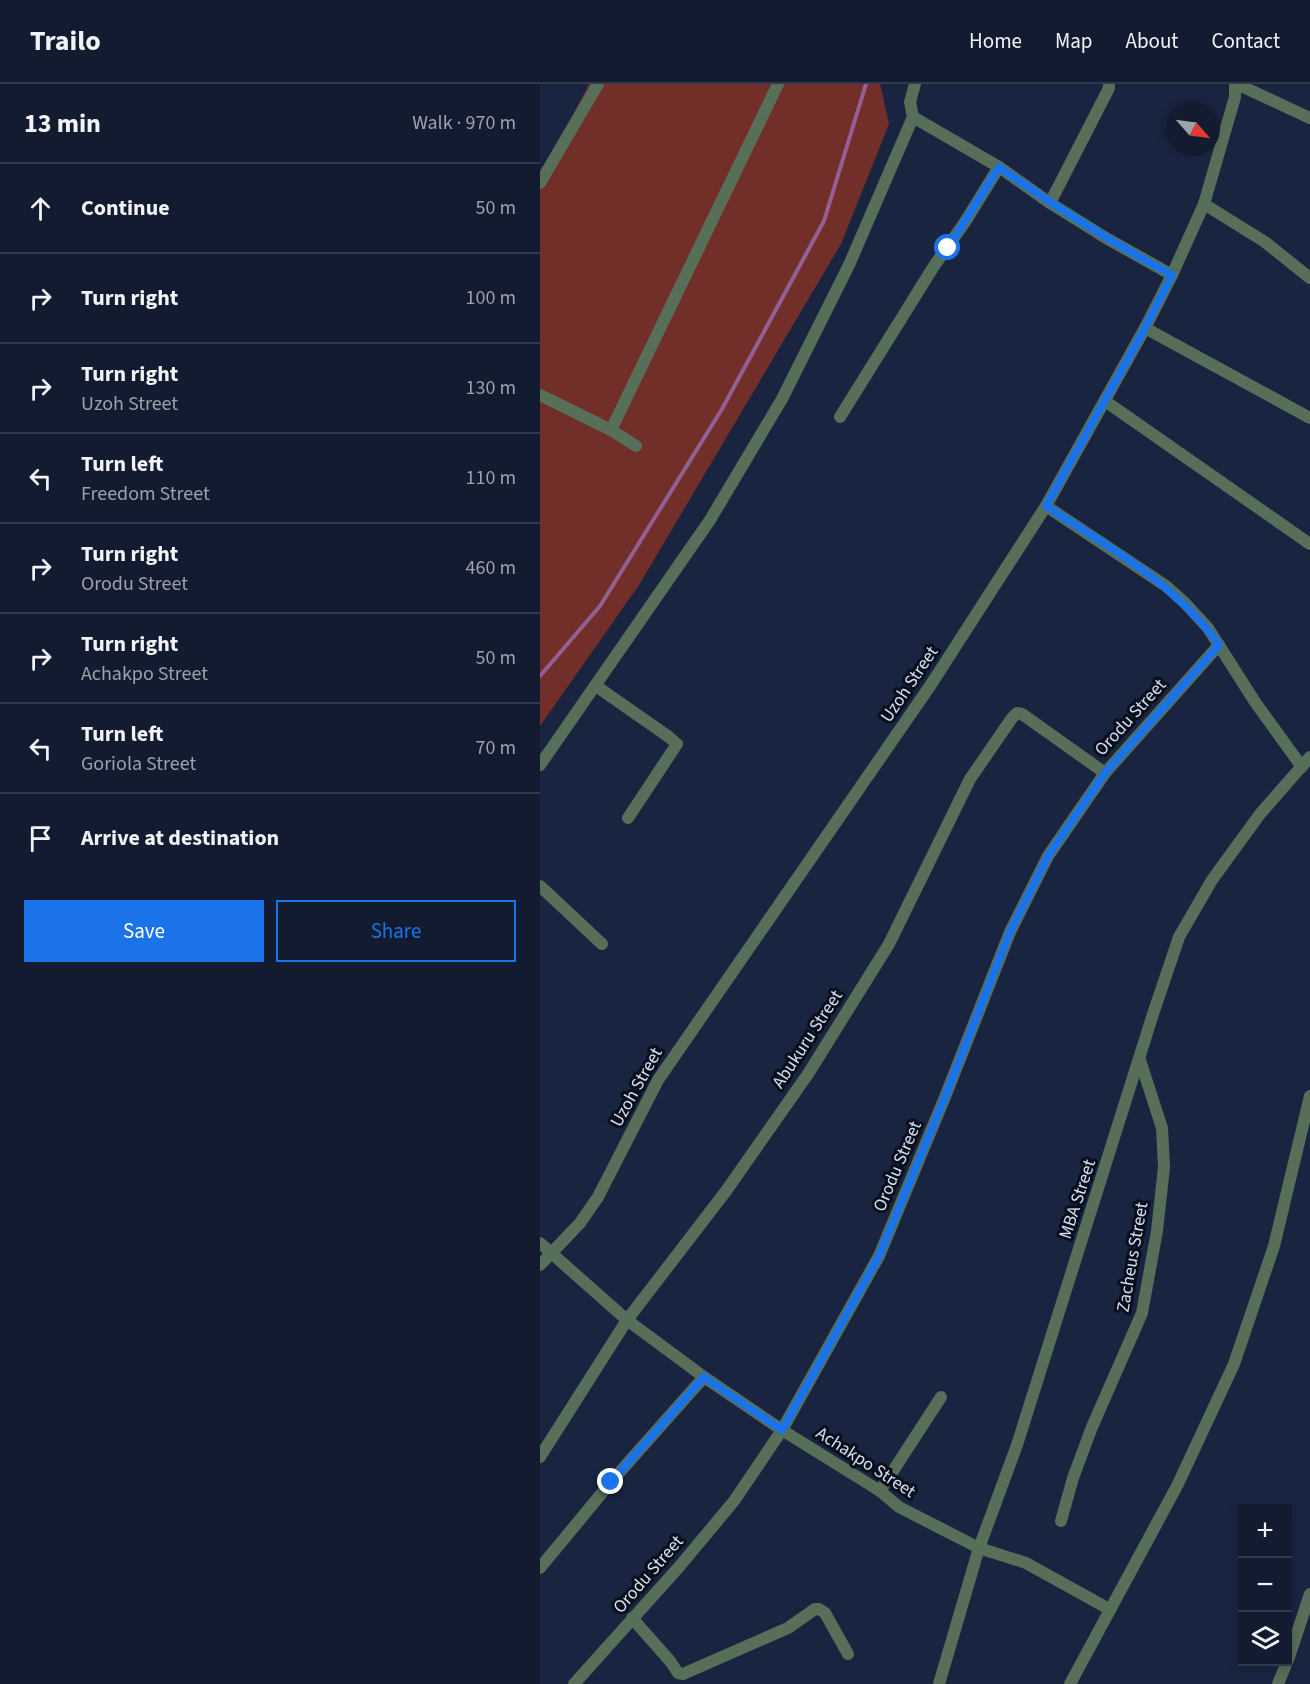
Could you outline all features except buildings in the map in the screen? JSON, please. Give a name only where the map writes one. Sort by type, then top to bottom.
[{"type":"street","points":[[540,183],[598,84]]},
{"type":"street","points":[[611,430],[778,84]]},
{"type":"street","points":[[540,765],[710,520],[782,399],[849,265],[913,117],[910,102],[915,84]]},
{"type":"street","points":[[1050,203],[1109,84]]},
{"type":"street","points":[[1236,84],[1310,118]]},
{"type":"street","name":"Uzoh Street","points":[[540,1265],[580,1222],[598,1197],[658,1080],[930,686],[1046,506],[1145,328],[1204,204],[1235,97],[1236,84]]},
{"type":"street","points":[[913,117],[999,167],[1106,238],[1172,275]]},
{"type":"street","points":[[840,417],[999,167]]},
{"type":"street","points":[[1204,204],[1265,242],[1310,278]]},
{"type":"street","points":[[1145,328],[1310,418]]},
{"type":"street","points":[[540,395],[611,430],[636,446]]},
{"type":"street","points":[[1105,401],[1310,544]]},
{"type":"street","points":[[1046,506],[1166,586],[1185,603],[1208,628],[1255,702],[1306,762]]},
{"type":"street","name":"Orodu Street","points":[[574,1684],[679,1567],[734,1501],[782,1430],[879,1256],[1010,932],[1048,856],[1105,773],[1219,645]]},
{"type":"street","points":[[596,686],[677,744],[628,818]]},
{"type":"street","name":"Abukuru Street","points":[[540,1457],[627,1320],[726,1191],[808,1074],[889,944],[970,779],[1012,718],[1017,713],[1022,714],[1105,773]]},
{"type":"street","name":"MBA Street","points":[[939,1684],[979,1548],[1017,1445],[1179,937],[1212,880],[1260,814],[1306,762]]},
{"type":"street","points":[[540,886],[602,944]]},
{"type":"street","name":"Zacheus Street","points":[[1061,1521],[1073,1478],[1092,1427],[1142,1313],[1157,1231],[1164,1167],[1161,1128],[1140,1060]]},
{"type":"street","points":[[1070,1684],[1178,1484],[1234,1364],[1274,1246],[1310,1096]]},
{"type":"street","name":"Achakpo Street","points":[[540,1242],[627,1320],[704,1377],[782,1430],[880,1491],[898,1507],[979,1548],[1026,1563],[1109,1609]]},
{"type":"street","points":[[540,1568],[611,1482],[704,1377]]},
{"type":"street","points":[[880,1491],[941,1397]]},
{"type":"street","points":[[1292,1647],[1310,1594]]},
{"type":"street","points":[[632,1618],[678,1673],[683,1674],[788,1628],[815,1609],[825,1613],[848,1654]]},
{"type":"street","points":[[1296,1636],[1310,1639]]},
{"type":"street","points":[[1278,1684],[1285,1666]]},
{"type":"shaded area","points":[[589,84],[880,84],[889,124],[841,244],[639,585],[540,726],[540,180]]},
{"type":"waterway","points":[[540,676],[600,606],[722,409],[824,221],[866,84]]},
{"type":"route","points":[[611,1482],[704,1377],[782,1430],[879,1256],[1010,932],[1048,856],[1105,773],[1219,645],[1208,628],[1166,586],[1046,506],[1172,275],[1106,238],[999,167],[948,248]]}]
